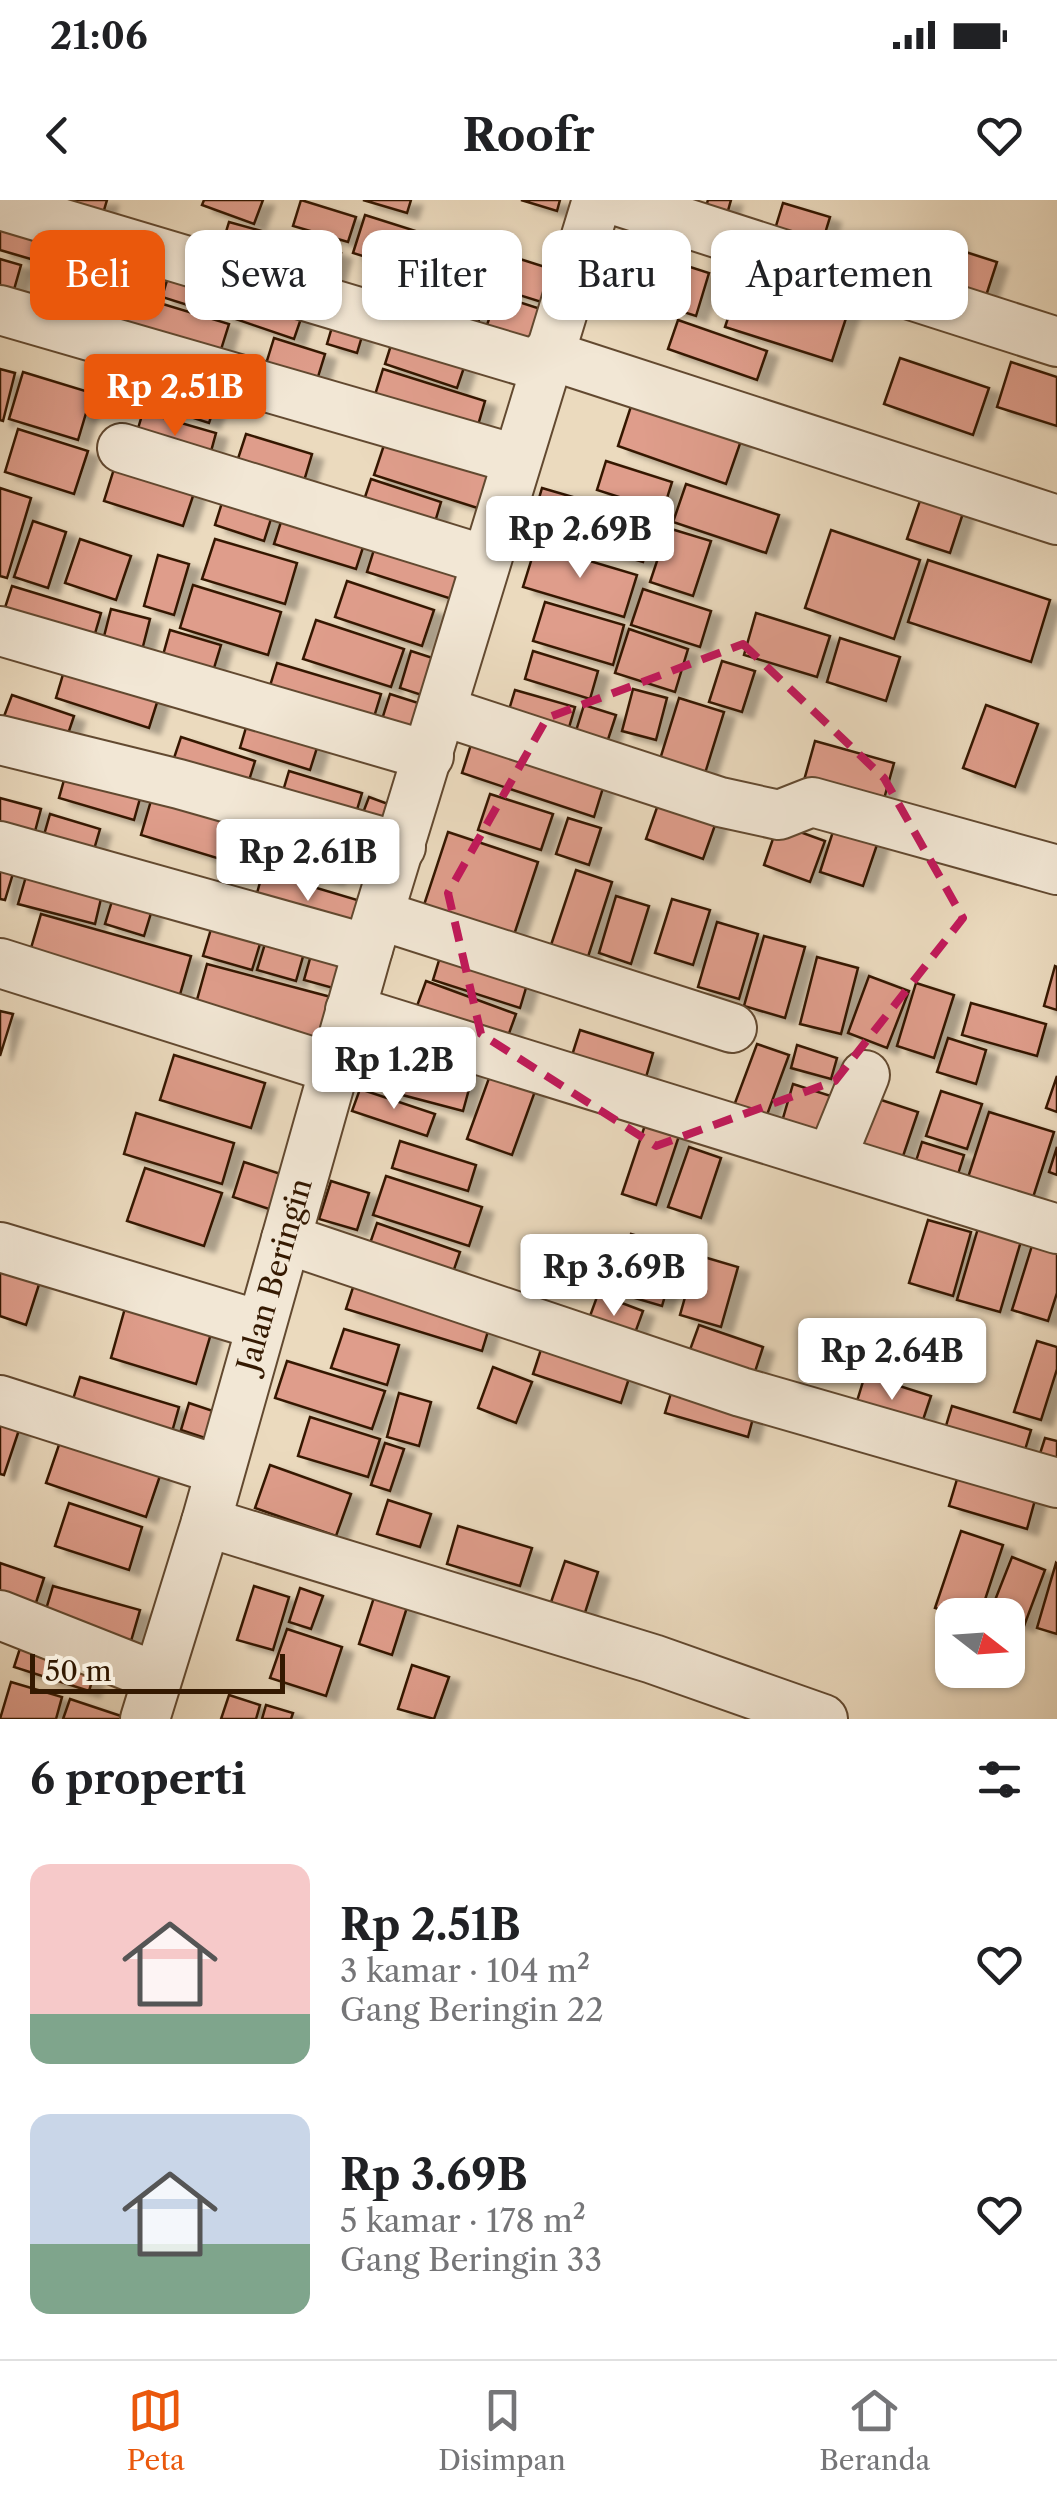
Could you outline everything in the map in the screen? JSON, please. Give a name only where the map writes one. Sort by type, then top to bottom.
[{"type":"street","name":"Jalan Beringin","points":[[151,1698],[206,1522],[350,1010],[545,360],[597,200]]},
{"type":"street","points":[[614,200],[1057,342]]},
{"type":"street","points":[[0,205],[545,360],[1057,520]]},
{"type":"street","points":[[0,310],[515,459]]},
{"type":"street","points":[[122,448],[485,560]]},
{"type":"street","points":[[0,631],[429,756]]},
{"type":"street","points":[[442,711],[720,802],[780,815],[812,802],[1057,870]]},
{"type":"street","points":[[0,740],[179,784],[401,847]]},
{"type":"street","points":[[0,846],[374,932],[732,1028]]},
{"type":"street","points":[[0,964],[335,1069]]},
{"type":"street","points":[[350,1010],[832,1156],[1057,1229]]},
{"type":"street","points":[[832,1156],[865,1075]]},
{"type":"street","points":[[286,1240],[742,1392],[1057,1483]]},
{"type":"street","points":[[0,1246],[259,1325]]},
{"type":"street","points":[[0,1400],[219,1470]]},
{"type":"street","points":[[206,1522],[653,1660],[824,1719]]},
{"type":"street","points":[[0,1615],[151,1698]]},
{"type":"highlighted area","points":[[743,644],[884,778],[963,918],[835,1081],[656,1146],[481,1034],[448,893],[547,718]]},
{"type":"building","points":[[46,200],[107,200],[101,220]]},
{"type":"building","points":[[204,200],[263,200],[254,224],[202,205]]},
{"type":"building","points":[[301,200],[356,217],[348,242],[342,240],[342,230],[293,226]]},
{"type":"building","points":[[363,200],[411,200],[407,213]]},
{"type":"building","points":[[521,200],[560,200],[557,211]]},
{"type":"building","points":[[708,200],[731,200],[725,221],[703,215]]},
{"type":"building","points":[[783,203],[830,217],[826,230],[775,230]]},
{"type":"building","points":[[0,208],[45,220],[42,230],[30,230],[30,259],[0,250]]},
{"type":"building","points":[[365,215],[412,230],[362,230],[362,256],[353,253]]},
{"type":"building","points":[[229,222],[258,230],[227,230]]},
{"type":"building","points":[[968,253],[997,262],[984,302],[968,297]]},
{"type":"building","points":[[0,259],[21,265],[11,300],[0,297]]},
{"type":"building","points":[[522,260],[542,266],[542,302],[522,296]]},
{"type":"building","points":[[173,261],[185,264],[185,304],[165,298]]},
{"type":"building","points":[[691,267],[709,273],[696,316],[691,314]]},
{"type":"building","points":[[522,303],[542,309],[544,320],[534,353],[483,337],[489,320],[522,320]]},
{"type":"building","points":[[165,305],[185,311],[185,320],[229,324],[218,359],[122,330],[125,320],[165,320]]},
{"type":"building","points":[[342,308],[362,314],[362,320],[367,320],[357,353],[327,344],[334,320],[342,320]]},
{"type":"building","points":[[239,320],[300,320],[294,339]]},
{"type":"building","points":[[417,320],[479,320],[473,338]]},
{"type":"building","points":[[678,320],[767,351],[757,380],[668,349]]},
{"type":"building","points":[[727,320],[845,320],[832,361],[725,327]]},
{"type":"building","points":[[397,326],[470,350],[457,388],[385,364]]},
{"type":"building","points":[[274,338],[325,354],[313,393],[262,377]]},
{"type":"building","points":[[133,352],[223,382],[209,423],[119,394]]},
{"type":"building","points":[[900,358],[989,388],[973,435],[884,404]]},
{"type":"building","points":[[1011,362],[1057,377],[1057,426],[997,407]]},
{"type":"building","points":[[0,369],[15,373],[3,421],[0,420]]},
{"type":"building","points":[[383,369],[485,401],[474,439],[371,408]]},
{"type":"building","points":[[23,372],[92,393],[78,440],[9,419]]},
{"type":"building","points":[[634,397],[743,435],[726,484],[618,446]]},
{"type":"building","points":[[143,412],[216,433],[207,466],[133,445]]},
{"type":"building","points":[[18,429],[88,451],[74,494],[5,472]]},
{"type":"building","points":[[389,430],[504,467],[490,512],[374,475]]},
{"type":"building","points":[[246,434],[312,454],[301,491],[234,471]]},
{"type":"building","points":[[118,456],[198,481],[183,526],[104,501]]},
{"type":"building","points":[[606,461],[672,482],[663,511],[597,490]]},
{"type":"building","points":[[371,479],[441,502],[431,535],[360,512]]},
{"type":"building","points":[[686,484],[779,515],[766,553],[673,522]]},
{"type":"building","points":[[925,486],[967,501],[950,553],[907,539]]},
{"type":"building","points":[[0,488],[31,498],[7,578],[0,576]]},
{"type":"building","points":[[542,488],[655,521],[643,562],[530,529]]},
{"type":"building","points":[[226,490],[275,506],[264,541],[215,525]]},
{"type":"building","points":[[286,506],[368,532],[356,569],[274,544]]},
{"type":"building","points":[[33,521],[66,532],[48,588],[14,577]]},
{"type":"building","points":[[668,528],[711,541],[693,596],[650,582]]},
{"type":"building","points":[[831,530],[920,560],[894,639],[805,608]]},
{"type":"building","points":[[378,537],[466,564],[455,600],[367,572]]},
{"type":"building","points":[[80,539],[131,556],[116,600],[65,583]]},
{"type":"building","points":[[215,539],[297,563],[285,604],[202,579]]},
{"type":"building","points":[[536,545],[637,575],[624,617],[523,587]]},
{"type":"building","points":[[158,555],[189,564],[174,615],[144,606]]},
{"type":"building","points":[[928,560],[1050,600],[1031,662],[908,622]]},
{"type":"building","points":[[347,581],[434,610],[422,646],[335,617]]},
{"type":"building","points":[[193,585],[281,612],[268,655],[180,628]]},
{"type":"building","points":[[12,586],[101,613],[91,647],[1,620]]},
{"type":"building","points":[[643,589],[711,611],[700,647],[631,625]]},
{"type":"building","points":[[545,602],[624,625],[613,665],[533,641]]},
{"type":"building","points":[[111,609],[150,619],[140,658],[101,648]]},
{"type":"building","points":[[756,613],[830,636],[817,677],[744,655]]},
{"type":"building","points":[[316,620],[404,649],[391,687],[303,659]]},
{"type":"building","points":[[629,629],[688,649],[675,692],[615,673]]},
{"type":"building","points":[[170,630],[221,645],[210,681],[160,666]]},
{"type":"building","points":[[840,638],[900,657],[886,701],[827,682]]},
{"type":"building","points":[[411,651],[442,661],[431,698],[400,688]]},
{"type":"building","points":[[533,651],[598,671],[590,699],[525,679]]},
{"type":"building","points":[[67,661],[161,690],[149,728],[56,698]]},
{"type":"building","points":[[722,661],[755,671],[742,712],[709,702]]},
{"type":"building","points":[[277,663],[381,694],[370,730],[266,699]]},
{"type":"building","points":[[633,689],[667,698],[656,740],[622,731]]},
{"type":"building","points":[[515,690],[575,707],[565,741],[505,723]]},
{"type":"building","points":[[390,694],[434,708],[423,743],[379,729]]},
{"type":"building","points":[[12,695],[74,716],[66,740],[3,719]]},
{"type":"building","points":[[679,698],[724,712],[702,783],[657,769]]},
{"type":"building","points":[[584,705],[616,715],[603,755],[572,744]]},
{"type":"building","points":[[986,705],[1038,724],[1015,787],[963,768]]},
{"type":"building","points":[[250,714],[321,735],[310,770],[240,748]]},
{"type":"building","points":[[474,735],[606,778],[594,817],[462,773]]},
{"type":"building","points":[[181,737],[255,761],[246,790],[171,767]]},
{"type":"building","points":[[815,741],[894,763],[882,806],[803,784]]},
{"type":"building","points":[[69,762],[144,784],[134,820],[59,798]]},
{"type":"building","points":[[289,771],[362,793],[353,823],[280,801]]},
{"type":"building","points":[[155,787],[255,817],[240,865],[141,835]]},
{"type":"building","points":[[662,793],[719,814],[703,859],[646,839]]},
{"type":"building","points":[[490,794],[553,814],[541,850],[478,830]]},
{"type":"building","points":[[369,797],[399,808],[391,830],[361,818]]},
{"type":"building","points":[[0,798],[41,809],[30,850],[0,841]]},
{"type":"building","points":[[50,814],[100,829],[90,863],[40,849]]},
{"type":"building","points":[[568,818],[601,828],[589,865],[556,854]]},
{"type":"building","points":[[277,819],[344,838],[333,879],[265,860]]},
{"type":"building","points":[[837,819],[881,833],[863,886],[820,872]]},
{"type":"building","points":[[778,824],[825,841],[810,882],[764,865]]},
{"type":"building","points":[[448,832],[538,862],[512,941],[422,911]]},
{"type":"building","points":[[0,855],[17,860],[5,900],[0,899]]},
{"type":"building","points":[[29,866],[104,886],[95,924],[18,904]]},
{"type":"building","points":[[576,870],[612,882],[587,960],[550,948]]},
{"type":"building","points":[[263,872],[364,902],[354,937],[253,907]]},
{"type":"building","points":[[116,888],[155,900],[144,936],[105,924]]},
{"type":"building","points":[[616,896],[649,906],[631,964],[599,953]]},
{"type":"building","points":[[672,899],[710,910],[693,965],[655,953]]},
{"type":"building","points":[[41,914],[191,956],[179,998],[29,955]]},
{"type":"building","points":[[214,919],[263,934],[252,970],[203,956]]},
{"type":"building","points":[[717,922],[758,934],[739,999],[698,987]]},
{"type":"building","points":[[268,934],[306,946],[296,981],[257,970]]},
{"type":"building","points":[[764,936],[805,947],[785,1018],[744,1006]]},
{"type":"building","points":[[444,944],[531,971],[520,1008],[433,980]]},
{"type":"building","points":[[313,948],[353,959],[344,991],[304,980]]},
{"type":"building","points":[[817,957],[858,968],[841,1034],[800,1024]]},
{"type":"building","points":[[207,964],[342,1000],[330,1044],[195,1007]]},
{"type":"building","points":[[1057,967],[1057,1010],[1044,1006]]},
{"type":"building","points":[[869,976],[909,991],[887,1048],[848,1033]]},
{"type":"building","points":[[426,981],[516,1014],[503,1050],[413,1017]]},
{"type":"building","points":[[916,983],[954,995],[934,1058],[897,1046]]},
{"type":"building","points":[[971,1003],[1046,1024],[1037,1056],[962,1035]]},
{"type":"building","points":[[0,1011],[13,1014],[0,1056]]},
{"type":"building","points":[[580,1030],[653,1053],[642,1091],[568,1068]]},
{"type":"building","points":[[948,1038],[986,1050],[976,1084],[937,1072]]},
{"type":"building","points":[[757,1044],[789,1055],[764,1123],[732,1111]]},
{"type":"building","points":[[797,1045],[837,1058],[831,1079],[791,1068]]},
{"type":"building","points":[[401,1052],[474,1071],[463,1111],[391,1092]]},
{"type":"building","points":[[174,1055],[265,1083],[251,1128],[160,1100]]},
{"type":"building","points":[[493,1067],[538,1083],[512,1155],[467,1139]]},
{"type":"building","points":[[1057,1076],[1057,1112],[1046,1108]]},
{"type":"building","points":[[793,1084],[834,1097],[822,1137],[781,1125]]},
{"type":"building","points":[[360,1089],[435,1114],[427,1136],[352,1111]]},
{"type":"building","points":[[941,1091],[982,1104],[967,1149],[926,1136]]},
{"type":"building","points":[[869,1096],[918,1112],[899,1168],[850,1151]]},
{"type":"building","points":[[989,1112],[1054,1132],[1029,1210],[964,1190]]},
{"type":"building","points":[[136,1113],[234,1143],[222,1184],[124,1154]]},
{"type":"building","points":[[647,1119],[681,1130],[656,1205],[622,1194]]},
{"type":"building","points":[[400,1141],[476,1165],[468,1191],[392,1168]]},
{"type":"building","points":[[922,1142],[964,1155],[953,1190],[911,1177]]},
{"type":"building","points":[[689,1147],[721,1158],[701,1218],[668,1207]]},
{"type":"building","points":[[1057,1147],[1057,1175],[1049,1172]]},
{"type":"building","points":[[244,1162],[293,1178],[281,1213],[233,1197]]},
{"type":"building","points":[[145,1168],[222,1193],[204,1246],[127,1221]]},
{"type":"building","points":[[386,1176],[482,1207],[469,1246],[373,1215]]},
{"type":"building","points":[[331,1181],[369,1193],[357,1230],[319,1219]]},
{"type":"building","points":[[981,1218],[1024,1231],[1000,1312],[957,1300]]},
{"type":"building","points":[[928,1220],[971,1232],[953,1296],[909,1283]]},
{"type":"building","points":[[377,1223],[460,1252],[450,1281],[367,1252]]},
{"type":"building","points":[[631,1234],[679,1248],[662,1306],[614,1292]]},
{"type":"building","points":[[1035,1236],[1057,1243],[1057,1293],[1048,1321],[1012,1310]]},
{"type":"building","points":[[0,1255],[44,1269],[26,1325],[0,1316]]},
{"type":"building","points":[[697,1255],[738,1267],[721,1327],[680,1315]]},
{"type":"building","points":[[357,1275],[492,1318],[482,1351],[346,1309]]},
{"type":"building","points":[[129,1294],[215,1320],[196,1384],[111,1358]]},
{"type":"building","points":[[598,1294],[643,1311],[631,1344],[586,1327]]},
{"type":"building","points":[[699,1325],[763,1347],[752,1381],[687,1358]]},
{"type":"building","points":[[344,1329],[399,1345],[387,1385],[331,1368]]},
{"type":"building","points":[[545,1337],[633,1366],[621,1403],[533,1374]]},
{"type":"building","points":[[1037,1341],[1057,1347],[1057,1369],[1041,1420],[1014,1412]]},
{"type":"building","points":[[287,1361],[385,1391],[372,1429],[275,1398]]},
{"type":"building","points":[[493,1367],[532,1382],[516,1423],[478,1408]]},
{"type":"building","points":[[865,1375],[931,1396],[919,1432],[854,1411]]},
{"type":"building","points":[[80,1377],[179,1407],[170,1439],[70,1409]]},
{"type":"building","points":[[675,1380],[757,1403],[748,1437],[665,1413]]},
{"type":"building","points":[[399,1393],[431,1402],[419,1446],[387,1437]]},
{"type":"building","points":[[189,1403],[219,1413],[211,1440],[181,1430]]},
{"type":"building","points":[[952,1406],[1031,1430],[1021,1463],[942,1439]]},
{"type":"building","points":[[0,1411],[23,1418],[4,1475],[0,1474]]},
{"type":"building","points":[[310,1417],[380,1439],[368,1477],[298,1456]]},
{"type":"building","points":[[64,1430],[164,1464],[146,1517],[46,1483]]},
{"type":"building","points":[[1045,1438],[1057,1441],[1057,1476],[1035,1469]]},
{"type":"building","points":[[385,1443],[404,1449],[390,1491],[371,1485]]},
{"type":"building","points":[[270,1465],[351,1494],[336,1536],[255,1508]]},
{"type":"building","points":[[961,1466],[1038,1489],[1027,1529],[949,1506]]},
{"type":"building","points":[[388,1500],[431,1514],[420,1547],[377,1534]]},
{"type":"building","points":[[69,1503],[142,1527],[129,1570],[55,1546]]},
{"type":"building","points":[[458,1526],[532,1548],[520,1586],[447,1564]]},
{"type":"building","points":[[961,1531],[1003,1545],[986,1598],[938,1598]]},
{"type":"building","points":[[1012,1557],[1045,1570],[1025,1623],[1025,1598],[996,1598]]},
{"type":"building","points":[[565,1561],[598,1572],[583,1619],[549,1608]]},
{"type":"building","points":[[0,1563],[44,1578],[32,1615],[0,1605]]},
{"type":"building","points":[[1057,1564],[1057,1634],[1037,1628]]},
{"type":"building","points":[[53,1586],[140,1610],[129,1648],[42,1623]]},
{"type":"building","points":[[254,1586],[289,1597],[273,1650],[237,1640]]},
{"type":"building","points":[[300,1588],[323,1596],[311,1629],[289,1622]]},
{"type":"building","points":[[376,1591],[409,1601],[392,1655],[359,1644]]},
{"type":"building","points":[[287,1629],[342,1647],[326,1696],[270,1678]]},
{"type":"building","points":[[22,1642],[97,1666],[89,1691],[14,1667]]},
{"type":"building","points":[[412,1665],[449,1677],[434,1719],[398,1709]]},
{"type":"building","points":[[11,1682],[62,1697],[56,1719],[0,1719]]},
{"type":"building","points":[[229,1695],[260,1705],[256,1719],[221,1719]]},
{"type":"building","points":[[70,1699],[130,1719],[63,1719]]},
{"type":"building","points":[[266,1705],[293,1713],[291,1719],[262,1719]]}]
